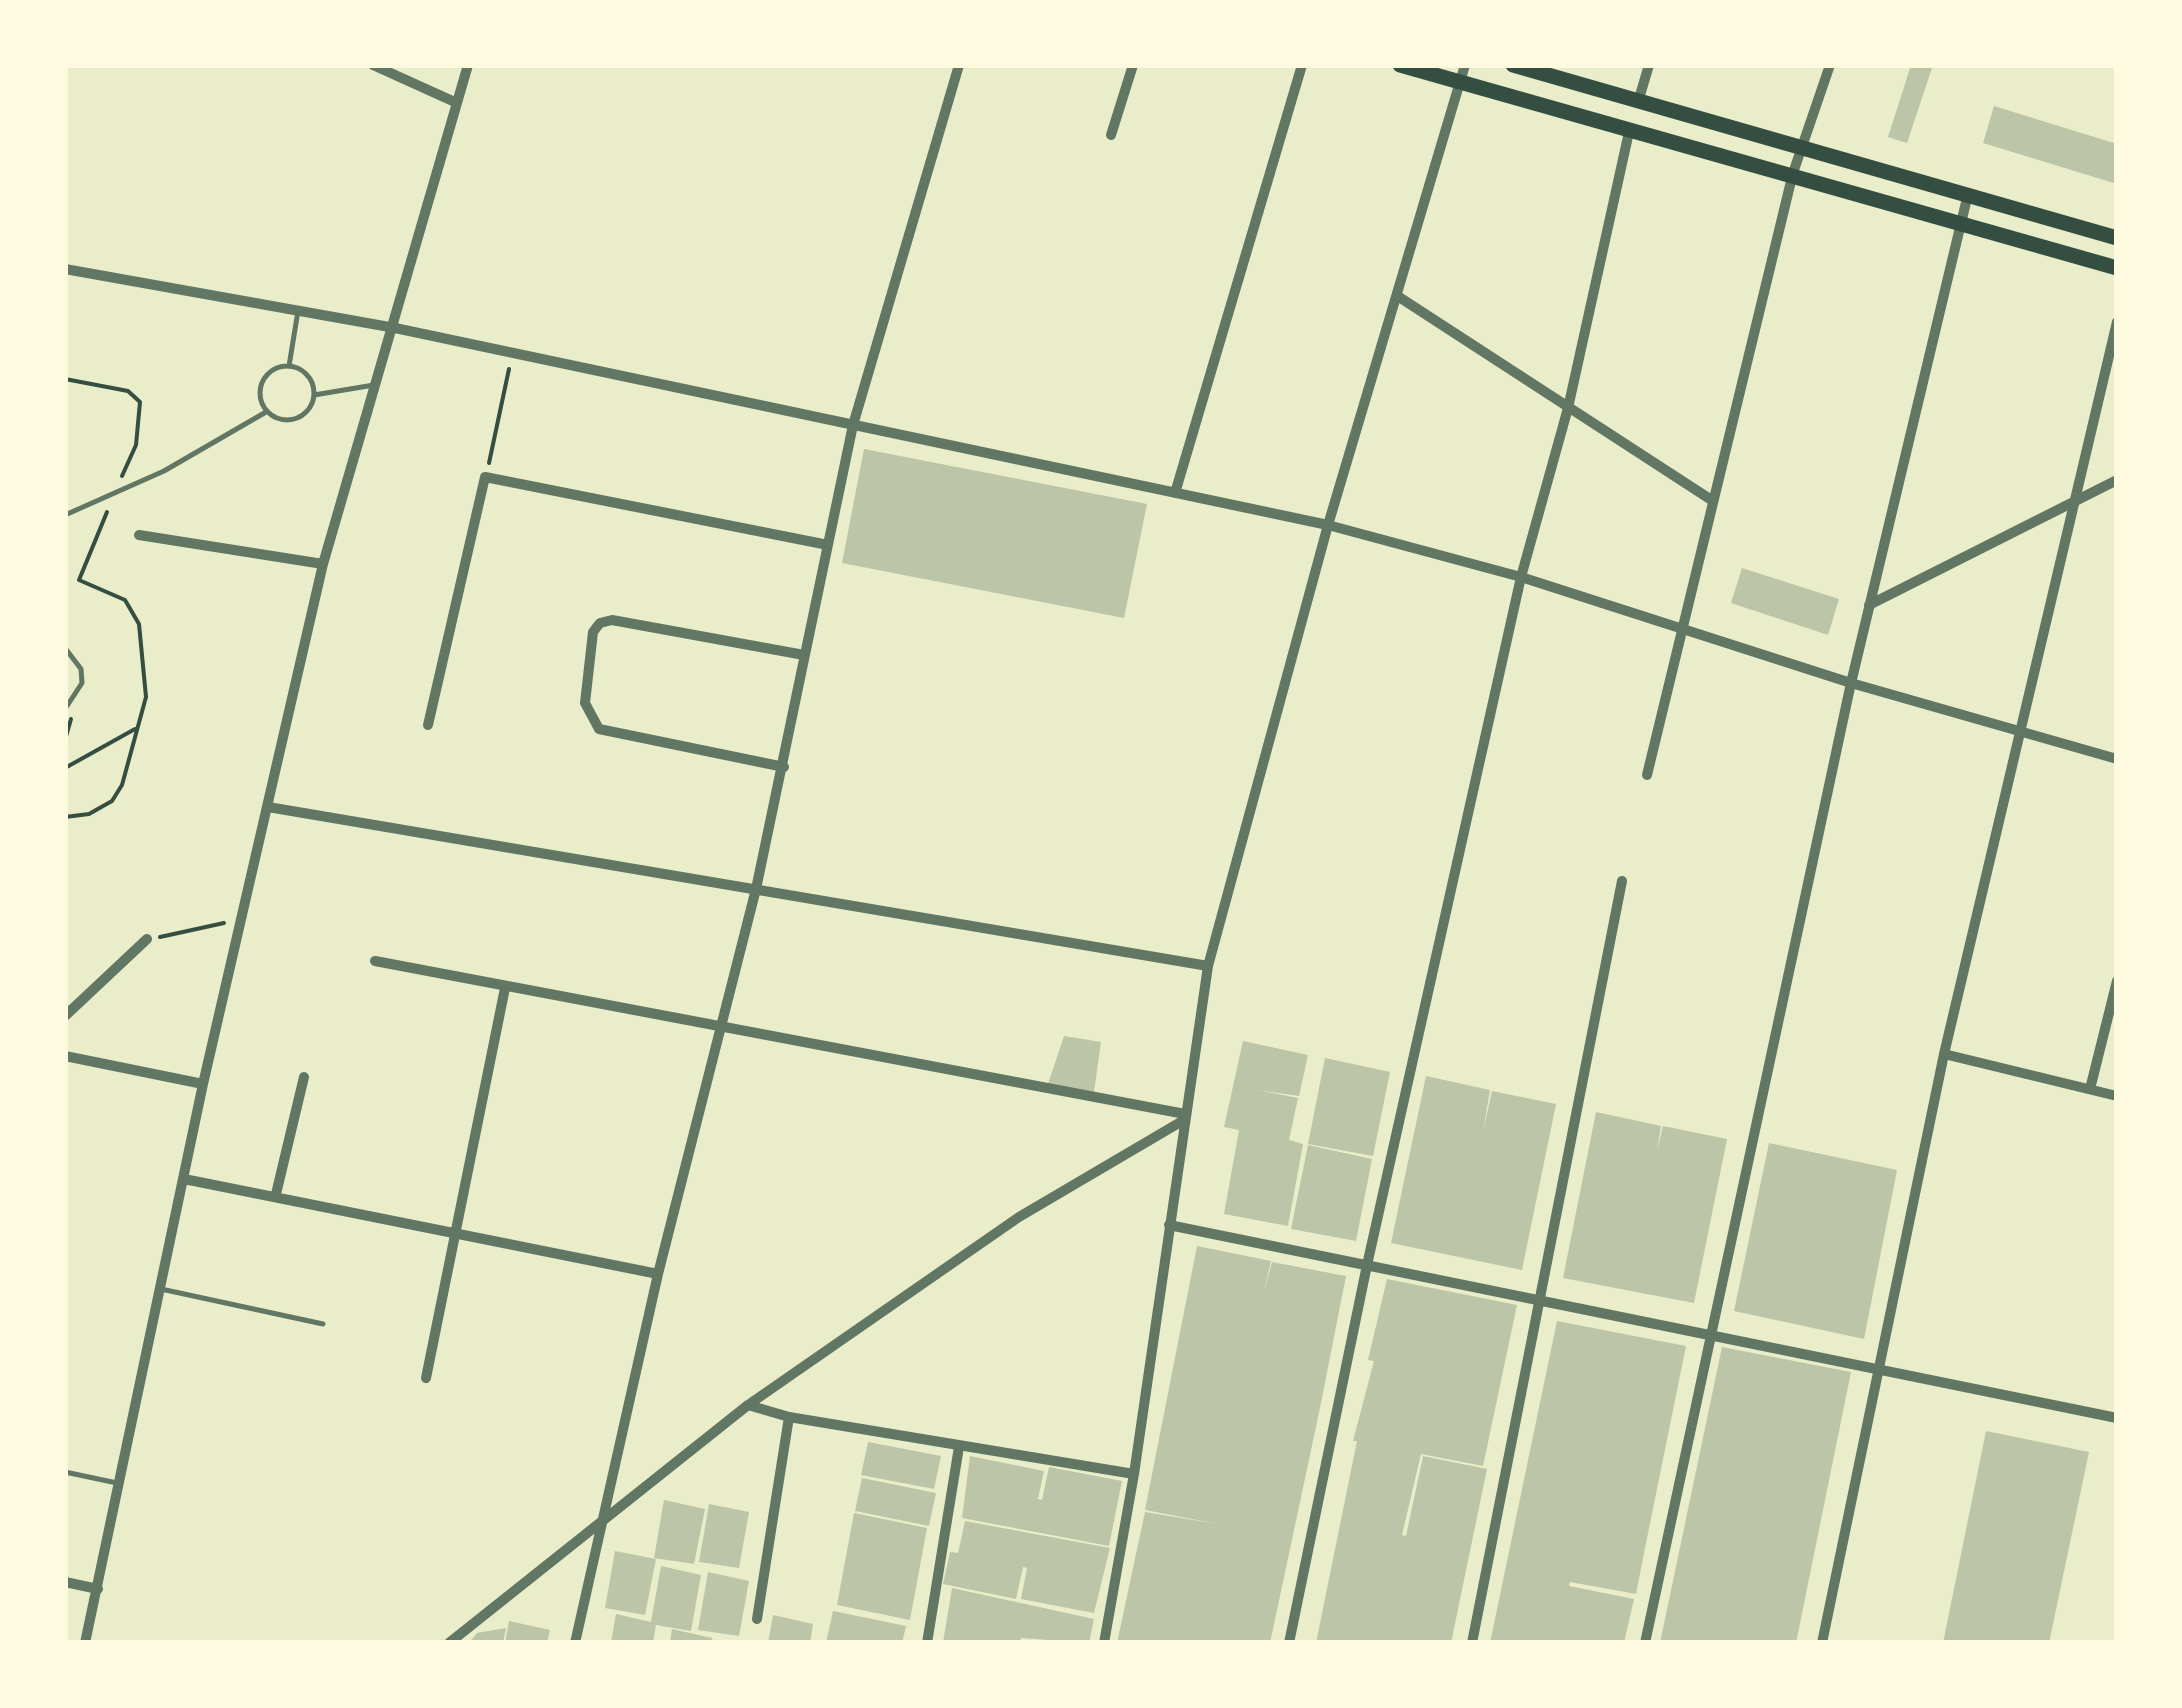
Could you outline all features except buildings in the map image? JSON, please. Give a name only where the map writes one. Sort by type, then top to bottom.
[{"type":"main road","points":[[1400,65],[1630,132],[1793,173],[2117,268]]},
{"type":"main road","points":[[1514,65],[2117,238]]},
{"type":"street","points":[[373,65],[457,102]]},
{"type":"street","points":[[84,1643],[202,1084],[323,564],[395,328],[468,65]]},
{"type":"street","points":[[575,1643],[658,1274],[784,767],[853,425],[959,65]]},
{"type":"street","points":[[1111,135],[1133,65]]},
{"type":"street","points":[[1175,493],[1302,65]]},
{"type":"street","points":[[1104,1643],[1134,1474],[1208,966],[1328,525],[1465,65]]},
{"type":"street","points":[[1638,102],[1649,65]]},
{"type":"street","points":[[1647,775],[1686,628],[1793,173],[1830,65]]},
{"type":"street","points":[[1289,1643],[1367,1264],[1521,577],[1568,408],[1630,132]]},
{"type":"street","points":[[1646,1643],[1708,1335],[1851,683],[1968,194]]},
{"type":"street","points":[[65,269],[395,328],[1328,525],[1521,577],[1851,683],[2117,759]]},
{"type":"street","points":[[1398,297],[1713,501]]},
{"type":"street","points":[[1822,1643],[1944,1054],[2117,322]]},
{"type":"street","points":[[428,725],[486,477],[828,545]]},
{"type":"street","points":[[1869,605],[2117,480]]},
{"type":"street","points":[[139,536],[323,564]]},
{"type":"street","points":[[784,767],[599,729],[586,703],[593,632],[600,623],[612,620],[804,655]]},
{"type":"street","points":[[268,808],[1208,966]]},
{"type":"street","points":[[1472,1643],[1622,881]]},
{"type":"street","points":[[65,1016],[147,939]]},
{"type":"street","points":[[375,961],[1184,1117]]},
{"type":"street","points":[[2090,1090],[2117,982]]},
{"type":"street","points":[[426,1378],[505,988]]},
{"type":"street","points":[[1944,1054],[2117,1096]]},
{"type":"street","points":[[65,1056],[202,1084]]},
{"type":"street","points":[[276,1194],[304,1077]]},
{"type":"street","points":[[448,1643],[748,1405],[1019,1217],[1184,1117]]},
{"type":"street","points":[[184,1179],[276,1194],[658,1274]]},
{"type":"street","points":[[1169,1225],[2117,1418]]},
{"type":"street","points":[[748,1405],[789,1417],[1134,1474]]},
{"type":"street","points":[[756,1619],[789,1417]]},
{"type":"street","points":[[927,1643],[959,1447]]},
{"type":"street","points":[[65,1582],[98,1589]]},
{"type":"lane","points":[[289,366],[298,310]]},
{"type":"lane","points":[[289,366],[308,376],[314,396],[311,407],[295,420],[284,421],[266,412],[260,403],[262,381],[278,367],[289,366]]},
{"type":"lane","points":[[314,396],[377,384]]},
{"type":"lane","points":[[65,515],[114,496],[266,412]]},
{"type":"lane","points":[[65,648],[81,669],[82,684],[65,709]]},
{"type":"lane","points":[[161,1290],[323,1324]]},
{"type":"lane","points":[[65,1472],[120,1484]]},
{"type":"path","points":[[486,477],[512,354]]},
{"type":"path","points":[[65,379],[128,392],[140,402],[136,444],[80,580],[125,600],[138,624],[146,697],[126,771],[112,801],[88,814],[65,818]]},
{"type":"path","points":[[65,768],[135,729]]},
{"type":"path","points":[[147,939],[243,919]]}]
